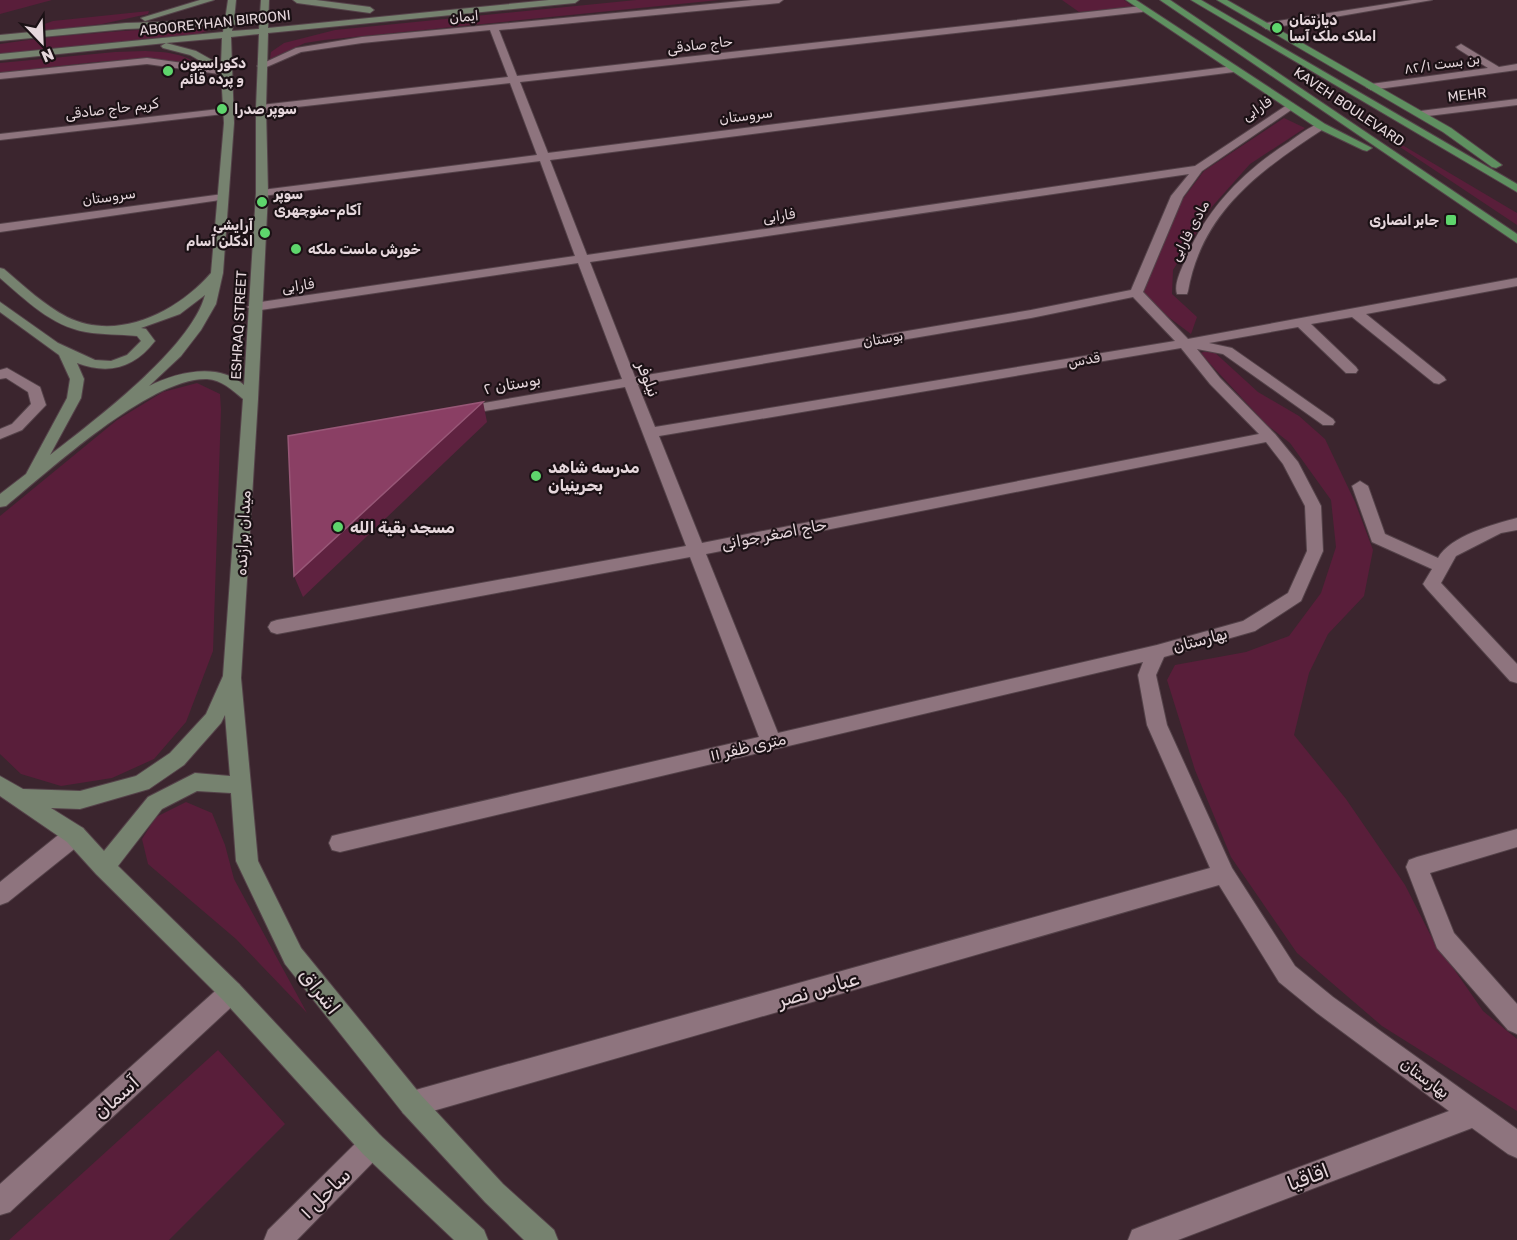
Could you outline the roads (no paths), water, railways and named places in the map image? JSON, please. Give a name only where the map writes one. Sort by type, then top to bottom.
[{"type":"main road","points":[[99,29],[210,0]]},
{"type":"main road","name":"ESHRAQ STREET","points":[[110,415],[176,352],[194,330],[209,304],[217,273],[223,197],[228,111],[226,72],[232,0]]},
{"type":"main road","name":"ESHRAQ STREET","points":[[251,399],[254,308],[262,193],[261,108],[265,0]]},
{"type":"main road","points":[[297,0],[370,10]]},
{"type":"main road","points":[[421,15],[546,0]]},
{"type":"main road","name":"ABOOREYHAN BIROONI","points":[[0,38],[99,29],[228,29],[264,32],[575,0]]},
{"type":"main road","points":[[1130,0],[1321,126],[1422,175]]},
{"type":"main road","name":"KAVEH BOULEVARD","points":[[1164,0],[1517,239]]},
{"type":"main road","name":"KAVEH BOULEVARD","points":[[1195,0],[1517,189]]},
{"type":"main road","points":[[1221,0],[1447,130],[1517,181]]},
{"type":"main road","points":[[323,14],[381,9]]},
{"type":"main road","name":"ABOOREYHAN BIROONI","points":[[0,57],[143,44],[275,19]]},
{"type":"main road","points":[[263,51],[277,42],[305,31],[344,24]]},
{"type":"main road","points":[[143,44],[167,46],[193,53],[226,72]]},
{"type":"main road","points":[[2,275],[50,312],[71,323],[85,328],[117,328],[143,325],[186,305],[205,290],[217,273]]},
{"type":"main road","points":[[0,306],[66,355],[94,367],[118,364],[140,353],[148,341],[141,332],[117,328]]},
{"type":"main road","points":[[27,481],[64,420],[74,398],[77,378],[66,355]]},
{"type":"main road","points":[[0,502],[110,415],[140,396],[186,376],[212,375],[229,380],[243,388],[251,399]]},
{"type":"main road","name":"میدان برازنده","points":[[0,785],[22,798],[80,800],[142,783],[177,759],[214,718],[232,676],[251,399]]},
{"type":"main road","name":"اشراق","points":[[232,676],[247,861],[293,956],[412,1104],[494,1193],[544,1240]]},
{"type":"main road","points":[[104,867],[130,831],[155,803],[195,782],[241,785]]},
{"type":"main road","points":[[22,798],[75,835],[104,867],[231,992],[372,1145],[474,1240]]},
{"type":"street","name":"ایمان","points":[[262,66],[299,50],[351,42],[778,0]]},
{"type":"street","points":[[1266,26],[1428,0]]},
{"type":"street","name":"حاج صادقی","points":[[261,108],[1142,9]]},
{"type":"street","name":"نیلوفر","points":[[494,28],[771,741]]},
{"type":"street","points":[[1461,47],[1498,70]]},
{"type":"street","points":[[0,76],[147,61],[226,72]]},
{"type":"street","name":"بن بست ۸۲/۱","points":[[1371,87],[1517,67]]},
{"type":"street","name":"سروستان","points":[[262,193],[1234,69]]},
{"type":"street","name":"MEHR","points":[[1420,114],[1517,102]]},
{"type":"street","name":"فارابی","points":[[254,308],[1198,169],[1290,106]]},
{"type":"street","name":"کریم حاج صادقی","points":[[0,137],[228,111]]},
{"type":"street","name":"مادی فارابی","points":[[1182,291],[1185,271],[1216,211],[1232,192],[1257,167],[1321,126]]},
{"type":"street","points":[[1136,293],[1177,196],[1198,169]]},
{"type":"street","name":"سروستان","points":[[0,228],[223,197]]},
{"type":"street","name":"قدس","points":[[650,433],[1184,343],[1517,282]]},
{"type":"street","name":"بهارستان","points":[[1136,293],[1184,343],[1215,381],[1270,437],[1290,462],[1313,506],[1315,551],[1295,597],[1249,626],[1157,651],[1147,675],[1156,725],[1224,874],[1287,974],[1325,1005],[1517,1145]]},
{"type":"street","name":"بوستان","points":[[630,382],[1019,316],[1136,293]]},
{"type":"street","points":[[1355,312],[1439,380]]},
{"type":"street","points":[[1301,322],[1351,370]]},
{"type":"street","points":[[1184,343],[1227,351],[1328,422]]},
{"type":"street","points":[[0,434],[17,427],[39,405],[35,390],[3,373]]},
{"type":"street","name":"بوستان ۲","points":[[445,414],[630,382]]},
{"type":"street","name":"حاج اصغر جوانی","points":[[277,627],[695,550],[1270,437]]},
{"type":"street","points":[[1360,486],[1378,538],[1442,566]]},
{"type":"street","points":[[1517,524],[1496,529],[1450,552],[1432,584],[1517,676]]},
{"type":"street","name":"۱۱ متری ظفر","points":[[340,843],[1157,651]]},
{"type":"street","points":[[0,895],[75,835]]},
{"type":"street","points":[[1517,838],[1417,867],[1445,940],[1517,1022]]},
{"type":"street","name":"عباس نصر","points":[[412,1104],[1224,874]]},
{"type":"street","name":"آسمان","points":[[0,1202],[231,992]]},
{"type":"street","name":"اقاقیا","points":[[1142,1240],[1474,1114]]},
{"type":"street","name":"ساحل ۱","points":[[278,1240],[372,1145]]},
{"type":"place","name":"دپارتمان املاک ملک آسا","points":[[1277,28]]},
{"type":"place","name":"دکوراسیون و پرده قائم","points":[[168,71]]},
{"type":"place","name":"سوپر صدرا","points":[[222,109]]},
{"type":"place","name":"سوپر آکام-منوچهری","points":[[262,202]]},
{"type":"place","name":"جابر انصاری","points":[[1451,220]]},
{"type":"place","name":"آرایشی ادکلن آسام","points":[[265,233]]},
{"type":"place","name":"خورش ماست ملکه","points":[[296,249]]},
{"type":"place","name":"مدرسه شاهد بحرینیان","points":[[536,476]]},
{"type":"place","name":"مسجد بقیة الله","points":[[338,527]]}]
